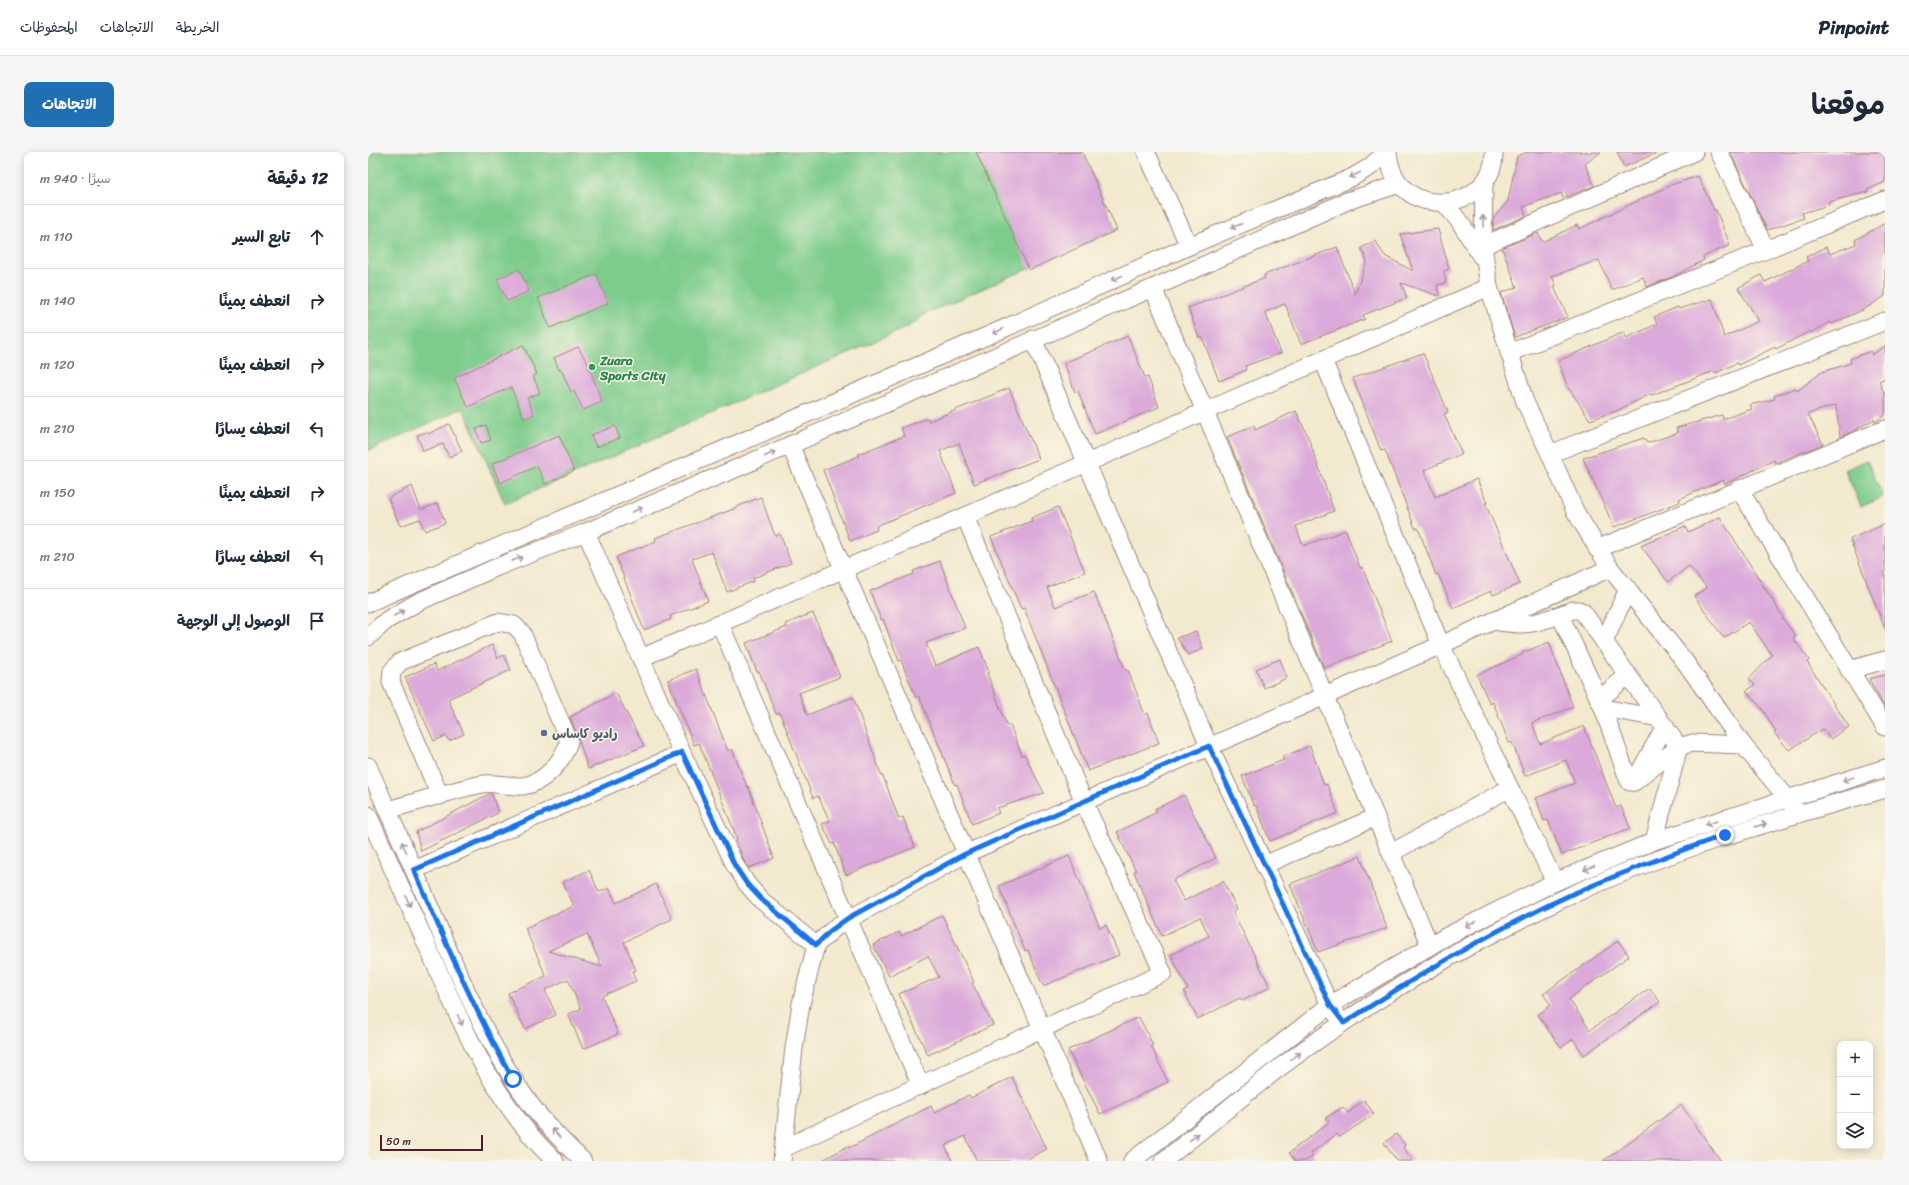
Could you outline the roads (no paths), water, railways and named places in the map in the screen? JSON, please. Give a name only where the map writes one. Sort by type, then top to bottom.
[{"type":"street","points":[[1146,152],[1189,246]]},
{"type":"street","points":[[368,603],[734,446],[1189,246],[1351,178],[1370,168],[1387,152],[1391,168],[1400,184],[1407,191],[1425,201],[1444,203],[1459,200],[1473,193],[1484,182],[1491,169],[1495,153]]},
{"type":"street","points":[[1481,251],[1694,152]]},
{"type":"street","points":[[1719,152],[1766,250]]},
{"type":"street","points":[[1484,182],[1481,251],[1489,287],[1524,402],[1550,454],[1575,511],[1610,568],[1686,663],[1743,745],[1788,798],[1799,814]]},
{"type":"street","points":[[368,637],[387,620],[418,602],[497,567],[586,532],[742,466],[1153,288],[1347,200],[1400,184]]},
{"type":"street","points":[[1509,353],[1766,250],[1885,200]]},
{"type":"street","points":[[1444,203],[1481,251]]},
{"type":"street","points":[[641,658],[1489,287]]},
{"type":"street","points":[[1153,288],[1430,946]]},
{"type":"street","points":[[1550,454],[1885,321]]},
{"type":"street","points":[[1033,339],[1085,464],[1209,746],[1330,1005],[1344,1023]]},
{"type":"street","points":[[1324,360],[1441,645],[1555,882]]},
{"type":"street","points":[[1597,549],[1885,429]]},
{"type":"street","points":[[790,445],[1098,1161]]},
{"type":"street","points":[[734,446],[742,466]]},
{"type":"street","points":[[1739,489],[1885,727]]},
{"type":"street","points":[[783,1154],[921,1086],[1163,973],[1084,802],[965,516]]},
{"type":"street","points":[[586,532],[682,752],[735,866],[747,884],[762,900],[816,945]]},
{"type":"street","points":[[783,1154],[794,1048],[801,1004],[816,945],[830,931],[848,918],[965,854],[1493,622],[1610,568]]},
{"type":"street","points":[[1604,642],[1628,589]]},
{"type":"street","points":[[1493,622],[1514,625],[1534,624],[1573,610],[1583,612],[1679,747],[1654,841]]},
{"type":"street","points":[[1560,615],[1601,704],[1628,779],[1630,782],[1634,782]]},
{"type":"street","points":[[388,810],[440,796],[484,784],[523,786],[540,780],[565,754],[569,741],[522,633],[514,625],[498,622],[400,662],[392,671],[391,682],[440,796]]},
{"type":"street","points":[[720,624],[921,1086]]},
{"type":"street","points":[[1849,670],[1885,660]]},
{"type":"street","points":[[1601,704],[1628,675]]},
{"type":"street","points":[[1601,704],[1662,722]]},
{"type":"street","points":[[1634,782],[1662,722]]},
{"type":"street","points":[[1634,782],[1679,747],[1692,744],[1743,745]]},
{"type":"street","points":[[414,870],[682,752]]},
{"type":"street","points":[[368,766],[459,975],[492,1042],[513,1079],[532,1106],[559,1137],[583,1161]]},
{"type":"street","points":[[1132,1161],[1330,1005],[1430,946],[1555,882],[1654,841],[1885,768]]},
{"type":"street","points":[[1391,853],[1510,788]]},
{"type":"street","points":[[1163,1161],[1279,1068],[1344,1023],[1424,972],[1506,927],[1569,896],[1652,861],[1725,835],[1885,789]]},
{"type":"street","points":[[368,815],[450,999],[475,1050],[509,1109],[555,1161]]},
{"type":"street","points":[[1264,865],[1376,817]]},
{"type":"street","points":[[475,1050],[492,1042]]},
{"type":"place","name":"Zuara Sports City","points":[[592,367]]},
{"type":"place","name":"راديو كاساس","points":[[544,733]]}]
